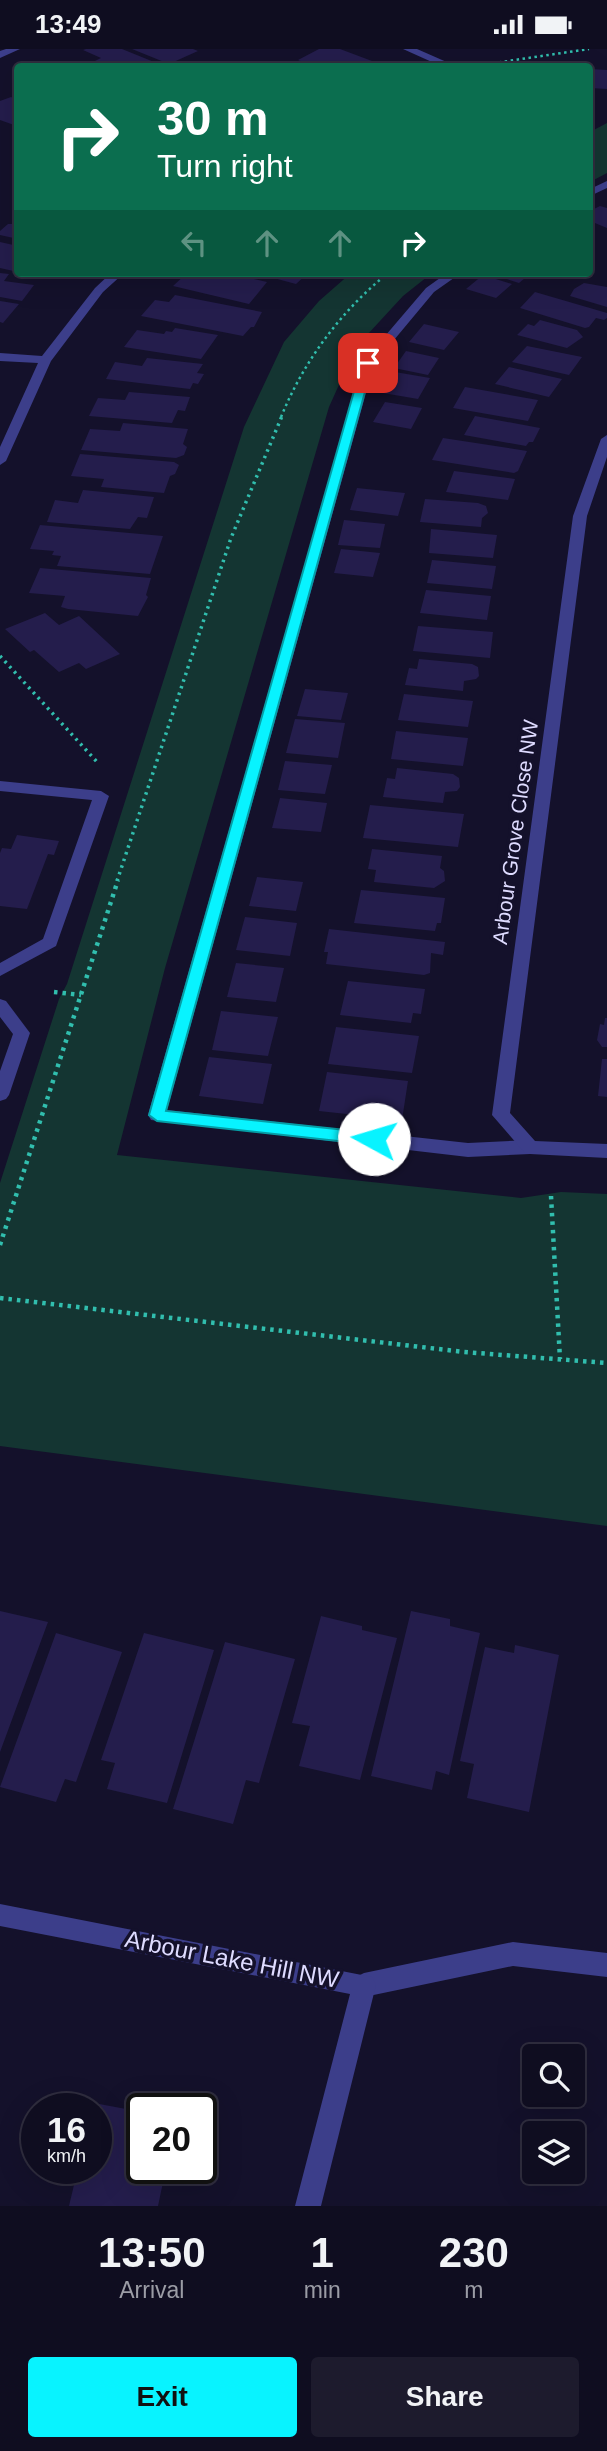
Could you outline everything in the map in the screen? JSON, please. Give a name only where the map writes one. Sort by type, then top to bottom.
[{"type":"street","points":[[0,55],[15,49]]},
{"type":"street","points":[[408,49],[445,63]]},
{"type":"street","points":[[0,461],[45,361],[99,290],[114,277]]},
{"type":"street","points":[[449,277],[430,290],[368,363],[157,1115],[468,1150],[530,1147],[607,1151]]},
{"type":"street","points":[[0,357],[45,361]]},
{"type":"street","name":"Arbour Grove Close NW","points":[[530,1147],[501,1115],[580,516],[607,439]]},
{"type":"street","points":[[0,786],[101,796],[50,942],[0,970]]},
{"type":"street","points":[[0,1005],[22,1033],[0,1095]]},
{"type":"street","name":"Arbour Lake Hill NW","points":[[0,1915],[364,1985],[308,2206]]},
{"type":"street","points":[[364,1985],[513,1954],[607,1965]]},
{"type":"path","points":[[502,63],[589,49]]},
{"type":"path","points":[[0,1245],[232,538],[296,381],[329,331],[363,293],[383,277]]},
{"type":"path","points":[[0,656],[105,770],[101,796]]},
{"type":"path","points":[[54,992],[80,995]]},
{"type":"path","points":[[551,1196],[560,1359]]},
{"type":"path","points":[[0,1298],[464,1352],[607,1363]]},
{"type":"green space","points":[[607,123],[607,173],[593,180],[593,130]]},
{"type":"green space","points":[[346,277],[427,277],[403,296],[356,347],[329,407],[165,968],[117,1155],[521,1198],[561,1192],[607,1194],[607,1526],[0,1446],[0,1183],[59,999],[67,984],[244,427],[284,342],[319,301]]},
{"type":"building","points":[[122,49],[154,62],[95,63],[93,62],[101,58],[83,50]]},
{"type":"building","points":[[132,49],[198,51],[167,63]]},
{"type":"building","points":[[319,49],[340,49],[372,61],[305,63],[298,60]]},
{"type":"building","points":[[593,69],[607,70],[607,89],[593,88]]},
{"type":"building","points":[[14,98],[14,125],[0,120],[0,101]]},
{"type":"building","points":[[600,206],[607,208],[607,228],[593,222],[593,210]]},
{"type":"building","points":[[8,224],[14,224],[14,238],[0,235],[0,231]]},
{"type":"building","points":[[0,242],[14,245],[14,271],[0,268]]},
{"type":"building","points":[[0,273],[9,274],[4,281],[34,285],[22,301],[0,297]]},
{"type":"building","points":[[183,277],[246,277],[267,282],[249,304],[173,286]]},
{"type":"building","points":[[270,277],[304,277],[296,284]]},
{"type":"building","points":[[481,277],[512,284],[496,298],[466,289]]},
{"type":"building","points":[[500,277],[526,277],[519,283]]},
{"type":"building","points":[[584,283],[607,287],[607,307],[570,296],[574,289]]},
{"type":"building","points":[[535,292],[607,313],[607,318],[596,318],[585,328],[520,308]]},
{"type":"building","points":[[175,295],[262,312],[254,327],[243,336],[141,316],[155,300],[169,302]]},
{"type":"building","points":[[0,301],[19,304],[3,323],[0,322]]},
{"type":"building","points":[[540,320],[577,330],[583,337],[567,348],[517,335],[528,324],[534,326]]},
{"type":"building","points":[[424,324],[459,332],[444,350],[409,342]]},
{"type":"building","points":[[175,328],[218,335],[201,359],[124,347],[137,330],[164,334]]},
{"type":"building","points":[[527,346],[582,357],[569,375],[512,362]]},
{"type":"building","points":[[406,351],[439,358],[428,375],[394,368]]},
{"type":"building","points":[[147,358],[203,364],[197,373],[204,374],[198,384],[193,383],[190,389],[106,379],[115,362],[142,366]]},
{"type":"building","points":[[509,367],[562,379],[549,397],[495,384]]},
{"type":"building","points":[[395,372],[430,378],[418,399],[383,393]]},
{"type":"building","points":[[465,387],[538,400],[528,421],[453,408]]},
{"type":"building","points":[[129,392],[190,397],[185,411],[178,410],[172,423],[89,416],[98,398],[125,400]]},
{"type":"building","points":[[385,402],[422,408],[411,429],[373,422]]},
{"type":"building","points":[[475,416],[540,428],[533,442],[526,446],[464,435]]},
{"type":"building","points":[[123,423],[188,429],[183,444],[187,447],[184,455],[176,458],[81,450],[90,429],[120,431]]},
{"type":"building","points":[[443,438],[527,451],[518,471],[514,473],[432,460]]},
{"type":"building","points":[[80,454],[174,462],[179,465],[175,474],[170,476],[164,493],[101,487],[104,479],[71,476]]},
{"type":"building","points":[[454,471],[515,479],[508,500],[446,492]]},
{"type":"building","points":[[357,488],[405,493],[398,516],[350,510]]},
{"type":"building","points":[[83,490],[154,497],[147,518],[138,517],[130,529],[47,522],[55,500],[78,503]]},
{"type":"building","points":[[425,499],[478,503],[486,506],[488,513],[482,518],[481,527],[420,522]]},
{"type":"building","points":[[344,520],[385,524],[380,548],[338,545]]},
{"type":"building","points":[[40,525],[163,536],[150,574],[57,566],[61,556],[52,555],[54,551],[30,549]]},
{"type":"building","points":[[431,529],[497,535],[493,558],[429,553]]},
{"type":"building","points":[[341,549],[380,553],[373,577],[334,573]]},
{"type":"building","points":[[432,560],[496,566],[492,589],[427,583]]},
{"type":"building","points":[[40,568],[151,578],[146,595],[148,597],[138,616],[68,609],[61,607],[65,596],[29,593]]},
{"type":"building","points":[[426,590],[491,596],[487,620],[420,613]]},
{"type":"building","points":[[45,613],[59,625],[79,616],[120,654],[86,669],[79,663],[59,672],[34,650],[30,652],[5,629]]},
{"type":"building","points":[[418,626],[493,632],[490,658],[413,651]]},
{"type":"building","points":[[419,659],[472,664],[478,667],[479,676],[464,681],[463,691],[405,685],[409,668],[417,669]]},
{"type":"building","points":[[305,689],[348,693],[341,720],[297,716]]},
{"type":"building","points":[[404,694],[473,701],[468,727],[398,720]]},
{"type":"building","points":[[295,719],[345,723],[338,758],[286,753]]},
{"type":"building","points":[[396,731],[468,738],[463,766],[391,759]]},
{"type":"building","points":[[285,761],[332,765],[325,794],[278,790]]},
{"type":"building","points":[[397,768],[453,774],[459,778],[460,787],[457,791],[445,792],[443,803],[383,797],[387,778],[395,779]]},
{"type":"building","points":[[280,798],[327,803],[321,832],[272,828]]},
{"type":"building","points":[[370,805],[464,814],[458,847],[363,838]]},
{"type":"building","points":[[17,835],[59,841],[54,855],[48,854],[27,909],[0,906],[0,853],[2,848],[11,849]]},
{"type":"building","points":[[372,849],[442,856],[440,868],[444,871],[445,881],[434,888],[374,882],[376,870],[368,869]]},
{"type":"building","points":[[257,877],[303,882],[296,911],[249,906]]},
{"type":"building","points":[[361,890],[445,898],[441,923],[437,923],[435,931],[354,923]]},
{"type":"building","points":[[245,917],[297,923],[290,956],[236,950]]},
{"type":"building","points":[[329,929],[445,942],[443,955],[431,953],[430,973],[424,975],[326,964],[328,952],[324,952]]},
{"type":"building","points":[[236,963],[284,968],[276,1002],[227,997]]},
{"type":"building","points":[[348,981],[425,989],[421,1014],[413,1013],[411,1023],[340,1015]]},
{"type":"building","points":[[221,1011],[278,1017],[268,1056],[212,1050]]},
{"type":"building","points":[[605,1018],[607,1047],[602,1047],[597,1040],[600,1024],[604,1025]]},
{"type":"building","points":[[336,1027],[419,1036],[412,1073],[328,1064]]},
{"type":"building","points":[[209,1057],[272,1064],[263,1104],[199,1096]]},
{"type":"building","points":[[602,1059],[607,1059],[607,1097],[598,1096]]},
{"type":"building","points":[[327,1072],[408,1081],[402,1120],[319,1111]]},
{"type":"building","points":[[0,1611],[48,1622],[0,1752]]},
{"type":"building","points":[[411,1611],[450,1619],[450,1626],[480,1633],[449,1775],[436,1771],[432,1790],[371,1776]]},
{"type":"building","points":[[321,1616],[397,1638],[360,1780],[299,1766],[310,1726],[292,1723]]},
{"type":"building","points":[[56,1633],[122,1652],[76,1782],[65,1779],[56,1802],[0,1787]]},
{"type":"building","points":[[144,1633],[214,1650],[167,1803],[107,1789],[115,1763],[101,1760]]},
{"type":"building","points":[[225,1642],[295,1659],[259,1783],[246,1780],[233,1824],[173,1809]]},
{"type":"building","points":[[515,1645],[559,1655],[529,1812],[467,1798],[474,1764],[460,1761],[485,1647],[514,1653]]},
{"type":"building","points":[[112,2106],[126,2109],[126,2184],[163,2184],[158,2206],[69,2206],[74,2184],[112,2184]]},
{"type":"route","points":[[368,363],[157,1115],[374,1139]]}]
